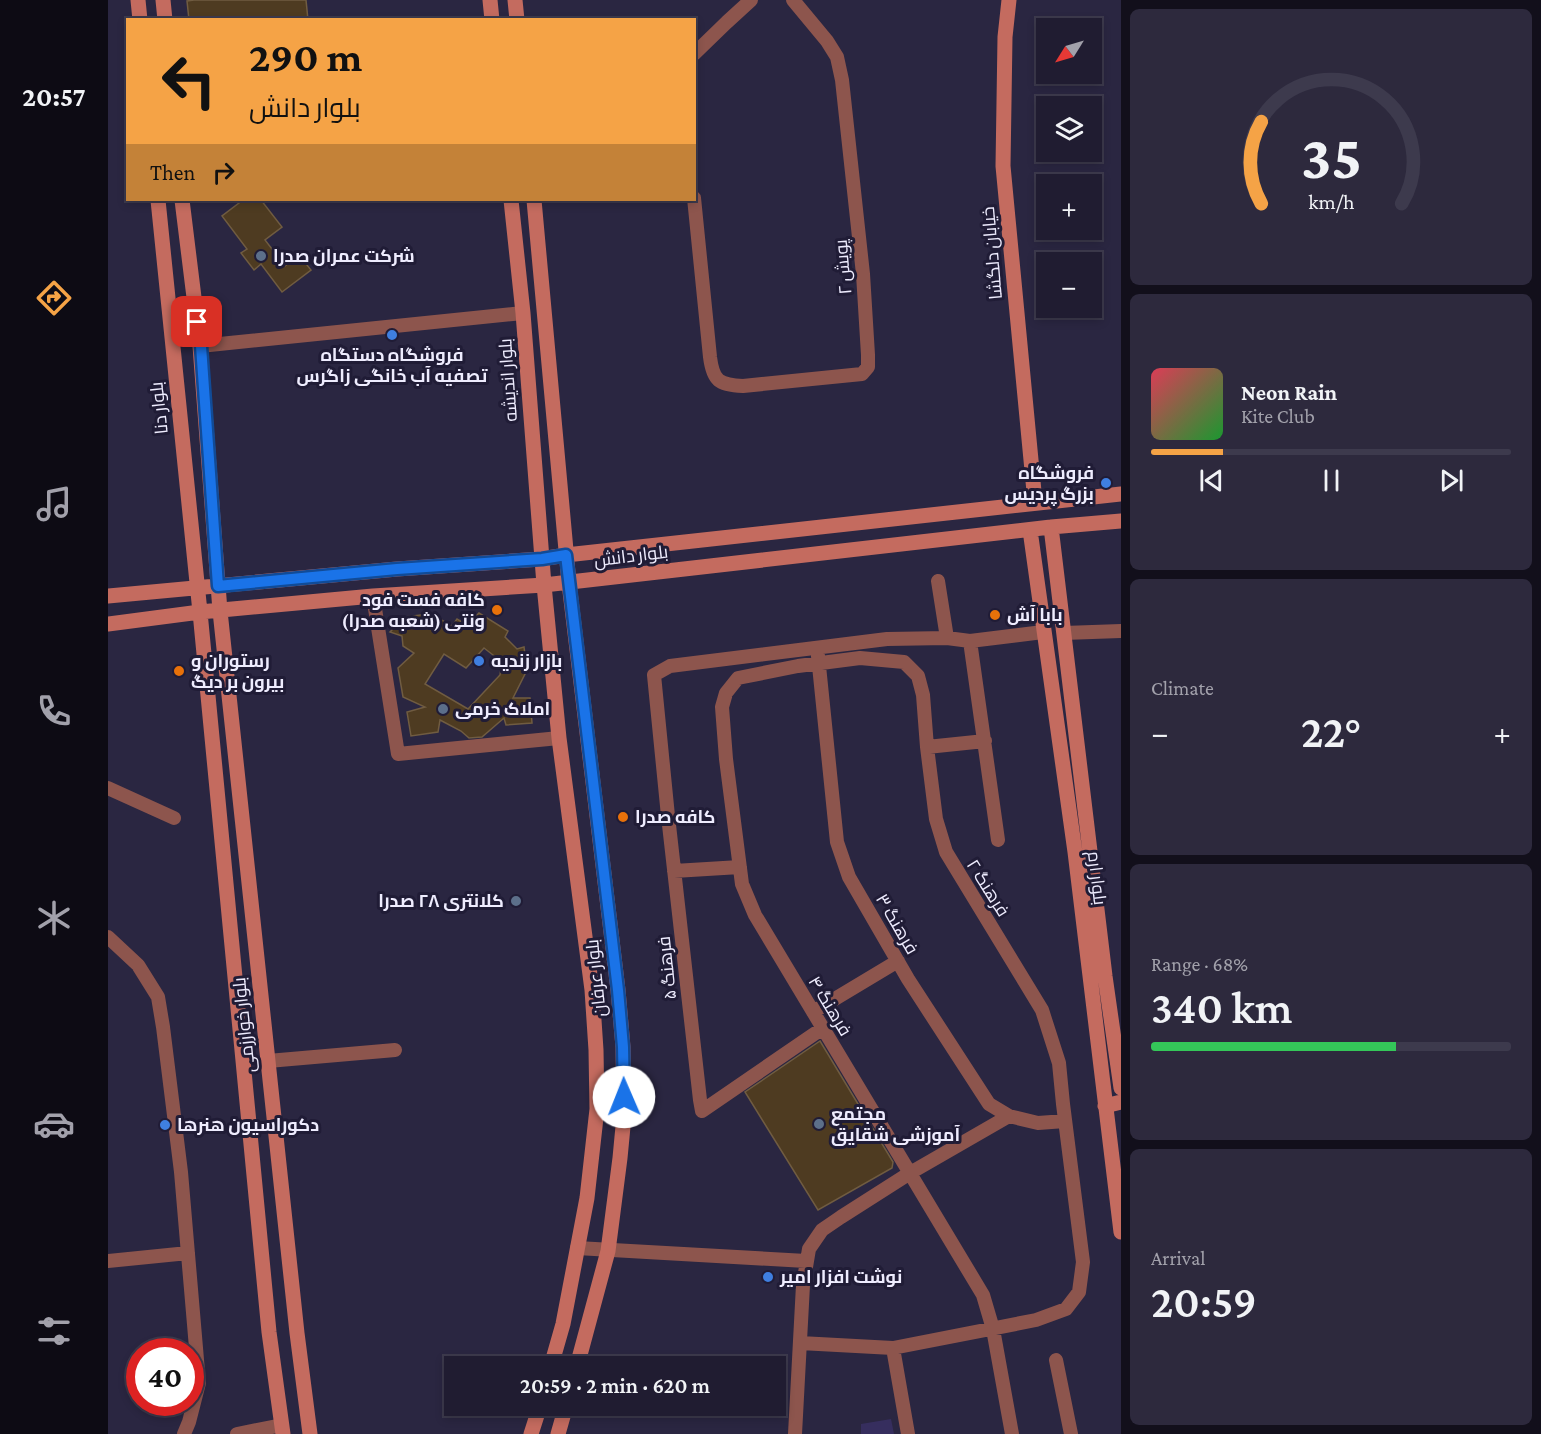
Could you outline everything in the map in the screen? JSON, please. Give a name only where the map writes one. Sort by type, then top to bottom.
[{"type":"main road","points":[[138,0],[140,18]]},
{"type":"main road","points":[[163,0],[165,18]]},
{"type":"main road","points":[[490,0],[492,18]]},
{"type":"main road","points":[[515,0],[517,18]]},
{"type":"main road","name":"خیابان دلگشا","points":[[1009,0],[1005,37],[1003,166],[1035,502]]},
{"type":"main road","name":"بلوار دنا","points":[[158,201],[200,612]]},
{"type":"main road","points":[[182,201],[201,346],[220,611]]},
{"type":"main road","name":"بلوار اندیشه","points":[[511,201],[523,313],[544,585]]},
{"type":"main road","points":[[534,201],[566,555]]},
{"type":"main road","name":"بلوار دانش","points":[[108,596],[397,569],[542,559],[1121,494]]},
{"type":"main road","name":"بلوار دانش","points":[[108,624],[200,612],[373,596],[544,585],[1121,521]]},
{"type":"main road","name":"بلوار ارم","points":[[1051,527],[1105,975],[1121,1088]]},
{"type":"main road","name":"بلوار ارم","points":[[1030,530],[1075,852],[1121,1232]]},
{"type":"main road","points":[[1035,564],[1036,558],[1045,553],[1050,554],[1055,564]]},
{"type":"main road","name":"بلوار عرفان","points":[[566,555],[623,1047],[624,1116],[608,1251],[580,1356]]},
{"type":"main road","name":"بلوار عرفان","points":[[544,585],[568,818],[592,990],[597,1109],[587,1198],[563,1324],[554,1356]]},
{"type":"main road","name":"بلوار خوارزمی","points":[[220,611],[295,1321],[310,1434]]},
{"type":"main road","name":"بلوار خوارزمی","points":[[200,612],[267,1321],[283,1429]]},
{"type":"main road","points":[[1106,1106],[1121,1102]]},
{"type":"main road","points":[[531,1434],[537,1416]]},
{"type":"main road","points":[[558,1434],[563,1416]]},
{"type":"street","points":[[696,52],[751,0]]},
{"type":"street","name":"پویش ۲","points":[[694,201],[712,372],[721,382],[728,386],[743,386],[861,374],[868,367],[863,274],[842,80],[837,57],[793,0]]},
{"type":"street","points":[[201,346],[523,313]]},
{"type":"street","points":[[938,581],[947,638]]},
{"type":"street","points":[[373,596],[398,754],[559,738]]},
{"type":"street","points":[[1064,633],[1121,631]]},
{"type":"street","points":[[817,647],[887,639],[947,638],[970,641],[1043,632]]},
{"type":"street","points":[[970,641],[998,840]]},
{"type":"street","name":"فرهنگ ۳","points":[[817,647],[837,842],[849,877],[898,961],[989,1104],[1009,1116],[1038,1123],[1065,1120]]},
{"type":"street","name":"فرهنگ ۵","points":[[817,647],[670,666],[654,675],[702,1111],[823,1028]]},
{"type":"street","name":"فرهنگ ۲","points":[[738,678],[860,658],[904,662],[918,676],[923,695],[936,819],[946,852],[1042,1010],[1059,1063],[1083,1262],[1079,1292],[1066,1309],[1036,1320],[993,1329]]},
{"type":"street","name":"فرهنگ ۴","points":[[738,678],[726,693],[722,707],[726,759],[742,884],[755,915],[983,1295],[993,1329],[1012,1434]]},
{"type":"street","points":[[927,747],[984,741]]},
{"type":"street","points":[[108,788],[174,818]]},
{"type":"street","points":[[674,871],[740,867]]},
{"type":"street","points":[[108,937],[138,965],[158,997],[163,1027],[181,1172],[199,1383],[184,1434]]},
{"type":"street","points":[[813,1012],[898,961]]},
{"type":"street","points":[[268,1061],[395,1050]]},
{"type":"street","points":[[795,1434],[803,1285],[808,1249],[822,1230],[841,1217],[910,1173],[1009,1116]]},
{"type":"street","points":[[577,1248],[806,1261]]},
{"type":"street","points":[[108,1261],[188,1253]]},
{"type":"street","points":[[800,1343],[893,1348],[993,1329]]},
{"type":"street","points":[[893,1348],[908,1434]]},
{"type":"street","points":[[1056,1360],[1071,1434]]},
{"type":"street","points":[[237,1434],[283,1429]]},
{"type":"shaded area","points":[[891,1419],[894,1434],[861,1434],[861,1424]]},
{"type":"building","points":[[306,0],[308,18],[189,18],[187,1]]},
{"type":"building","points":[[242,201],[262,201],[282,227],[265,240],[285,266],[299,255],[311,270],[282,292],[261,264],[254,270],[241,253],[247,249],[222,216]]},
{"type":"building","points":[[436,613],[436,617],[452,626],[457,619],[467,625],[479,613],[508,631],[505,637],[517,649],[524,647],[527,670],[513,698],[530,698],[532,723],[506,725],[504,718],[482,737],[469,738],[440,720],[438,732],[411,736],[407,712],[425,707],[403,697],[398,668],[414,653],[403,646],[402,636],[390,632],[405,617]],"holes":[[[484,648],[502,662],[500,675],[468,709],[425,684],[444,654],[466,668]]]},
{"type":"building","name":"مجتمع آموزشی شقایق","points":[[820,1041],[893,1162],[892,1168],[818,1210],[745,1092]]},
{"type":"place","name":"شرکت عمران صدرا","points":[[261,256]]},
{"type":"place","name":"فروشگاه دستگاه تصفیه آب خانگی زاگرس","points":[[392,335]]},
{"type":"place","name":"فروشگاه بزرگ پردیس","points":[[1106,483]]},
{"type":"place","name":"کافه فست فود ونتی (شعبه صدرا)","points":[[497,610]]},
{"type":"place","name":"بابا آش","points":[[995,615]]},
{"type":"place","name":"بازار زندیه","points":[[479,661]]},
{"type":"place","name":"رستوران و بیرون بر دیگ","points":[[179,671]]},
{"type":"place","name":"املاک خرمی","points":[[443,709]]},
{"type":"place","name":"کافه صدرا","points":[[623,817]]},
{"type":"place","name":"کلانتری ۲۸ صدرا","points":[[516,901]]},
{"type":"place","name":"مجتمع آموزشی شقایق","points":[[819,1124]]},
{"type":"place","name":"دکوراسیون هنرها","points":[[165,1125]]},
{"type":"place","name":"نوشت افزار امیر","points":[[768,1277]]},
{"type":"route","points":[[197,322],[201,346],[218,586],[397,569],[542,559],[566,555],[618,990],[623,1047],[624,1097]]}]
